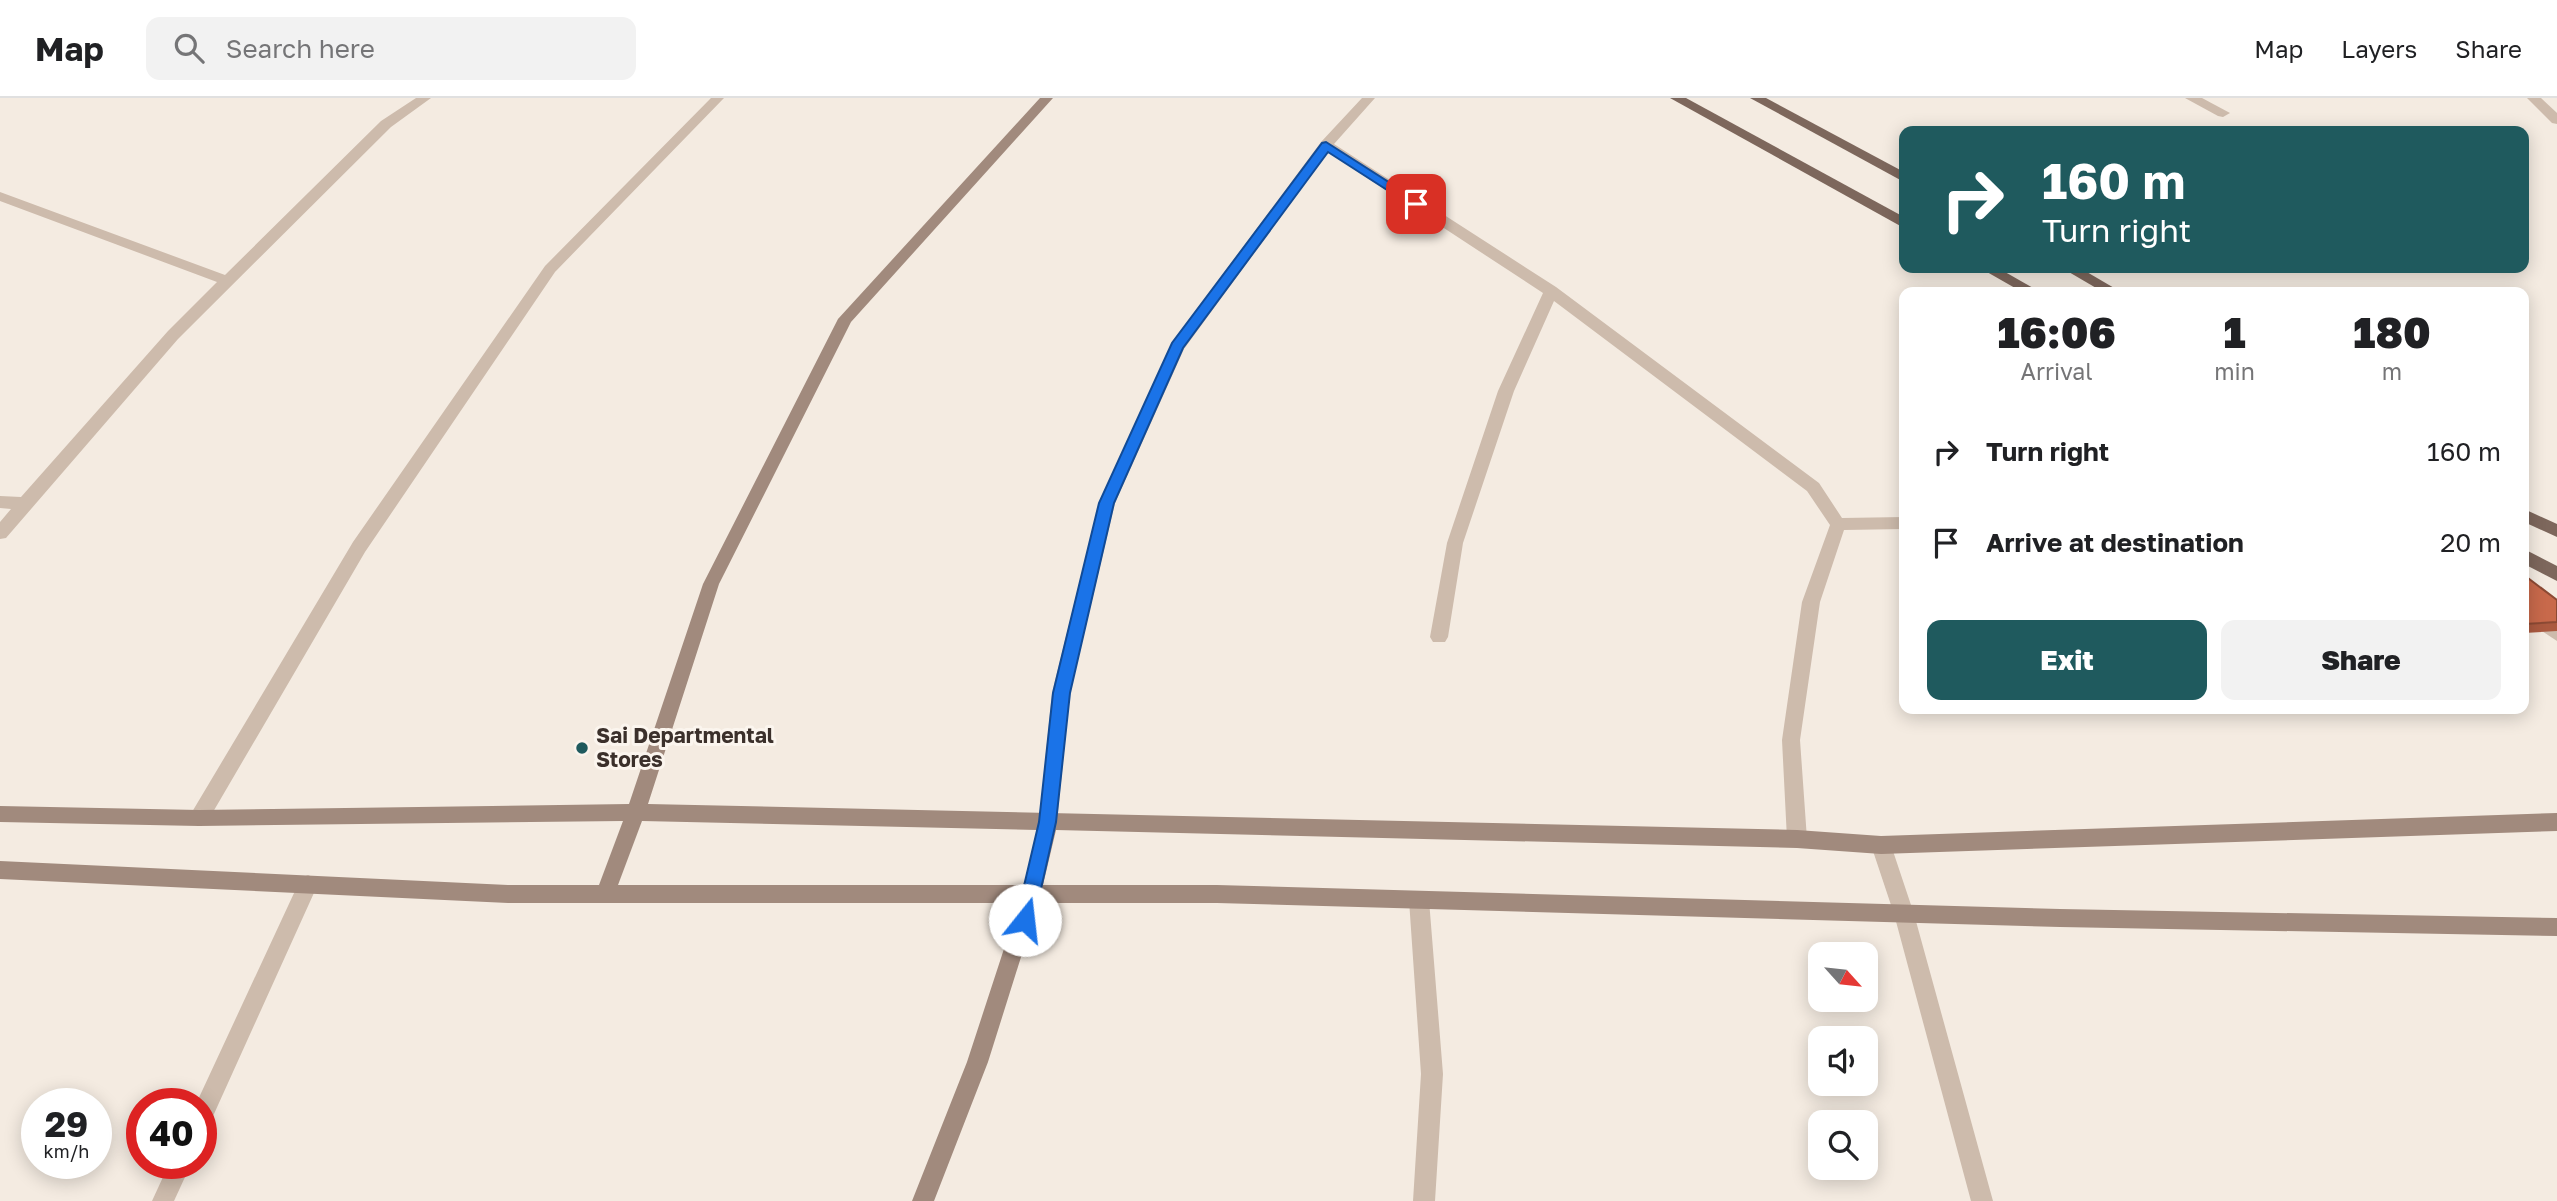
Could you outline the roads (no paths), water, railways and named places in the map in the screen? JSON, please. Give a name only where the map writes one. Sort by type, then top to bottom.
[{"type":"main road","points":[[605,895],[636,812],[711,584],[845,319],[1045,98]]},
{"type":"main road","points":[[1676,98],[1899,220]]},
{"type":"main road","points":[[1756,98],[1899,175]]},
{"type":"main road","points":[[1997,273],[2023,287]]},
{"type":"main road","points":[[2078,273],[2104,287]]},
{"type":"main road","points":[[2529,517],[2557,531]]},
{"type":"main road","points":[[2529,559],[2557,574]]},
{"type":"main road","points":[[0,814],[199,818],[636,812],[1797,839],[1881,845],[2557,822]]},
{"type":"main road","points":[[923,1201],[974,1076],[1033,894],[1048,822]]},
{"type":"main road","points":[[0,870],[508,894],[1217,894],[1904,914],[2557,927]]},
{"type":"street","points":[[199,818],[359,547],[550,270],[718,98]]},
{"type":"street","points":[[1048,822],[1061,693],[1107,503],[1177,347],[1326,145],[1369,98]]},
{"type":"street","points":[[2192,98],[2223,113]]},
{"type":"street","points":[[2533,98],[2557,120]]},
{"type":"street","points":[[0,533],[173,335],[386,124],[416,99]]},
{"type":"street","points":[[1326,145],[1551,291],[1813,487],[1838,524]]},
{"type":"street","points":[[0,196],[228,281]]},
{"type":"street","points":[[1439,637],[1455,543],[1506,391],[1551,291]]},
{"type":"street","points":[[0,502],[26,504]]},
{"type":"street","points":[[1838,524],[1899,523]]},
{"type":"street","points":[[1797,839],[1791,740],[1811,602],[1838,524]]},
{"type":"street","points":[[2529,614],[2557,634]]},
{"type":"street","points":[[1881,845],[1904,914],[1982,1201]]},
{"type":"street","points":[[215,1088],[308,884]]},
{"type":"street","points":[[1419,901],[1432,1074],[1424,1201]]},
{"type":"street","points":[[163,1201],[173,1179]]},
{"type":"place","name":"Sai Departmental Stores","points":[[582,748]]}]
